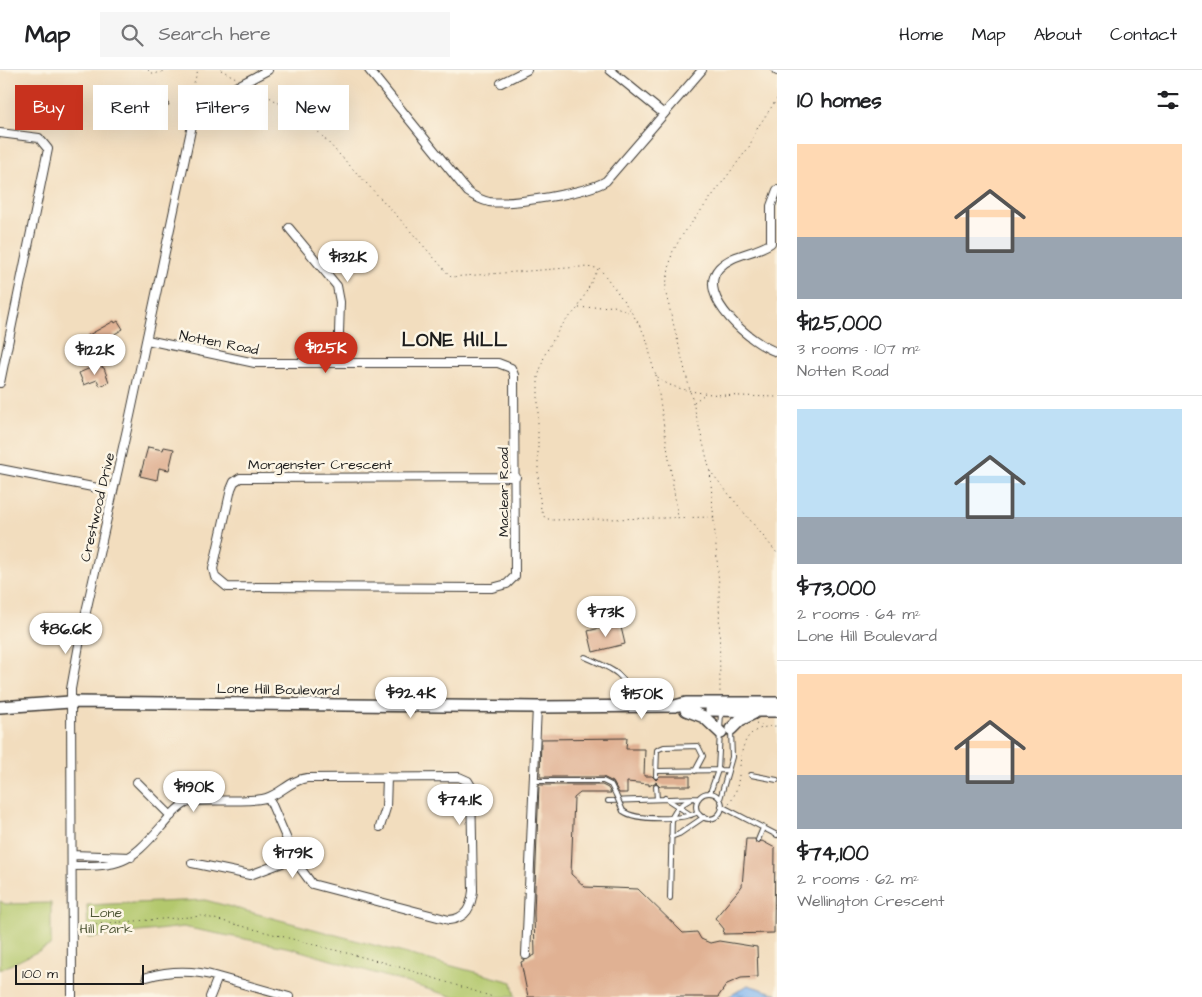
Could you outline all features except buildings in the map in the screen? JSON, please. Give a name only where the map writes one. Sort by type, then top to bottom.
[{"type":"street","name":"Crestwood Drive","points":[[72,997],[70,702],[81,634],[147,340],[194,116],[209,101],[268,70]]},
{"type":"street","points":[[369,70],[468,192],[488,202],[499,203],[561,195],[596,187],[606,182],[702,70]]},
{"type":"street","points":[[501,83],[527,70]]},
{"type":"street","points":[[610,70],[664,114]]},
{"type":"street","points":[[0,133],[39,138],[48,149],[0,383]]},
{"type":"street","points":[[777,190],[771,206],[774,245],[726,262],[716,272],[713,285],[714,297],[730,318],[765,347],[777,352]]},
{"type":"street","points":[[289,228],[337,286],[340,302],[338,363]]},
{"type":"street","name":"Notten Road","points":[[147,340],[248,362],[498,363],[511,368],[515,382]]},
{"type":"street","name":"Maclear Road","points":[[492,588],[507,584],[515,576],[515,382]]},
{"type":"street","points":[[0,468],[113,491]]},
{"type":"street","name":"Morgenster Crescent","points":[[492,588],[233,589],[220,583],[215,577],[213,569],[231,489],[234,482],[240,478],[516,477]]},
{"type":"street","name":"Lone Hill Boulevard","points":[[0,707],[70,702],[680,708],[686,702],[727,716],[758,711],[777,711]]},
{"type":"street","name":"Lone Hill Boulevard","points":[[727,716],[777,703]]},
{"type":"street","points":[[526,955],[538,707]]},
{"type":"street","points":[[680,708],[704,718],[727,716],[740,720],[758,711]]},
{"type":"street","points":[[380,827],[386,808],[387,777]]},
{"type":"street","points":[[72,866],[112,865],[131,858],[171,816],[190,802],[250,802],[268,798],[303,778],[459,777],[468,781],[471,786],[472,903],[461,918],[449,920],[320,888],[307,880],[268,798]]},
{"type":"street","points":[[137,782],[171,816]]},
{"type":"street","points":[[72,855],[131,858]]},
{"type":"street","points":[[192,863],[250,875],[295,858]]},
{"type":"street","points":[[147,977],[183,972],[218,977],[289,997]]},
{"type":"street","points":[[210,997],[218,977]]},
{"type":"lane","points":[[585,657],[610,668],[623,678],[630,685],[638,707]]},
{"type":"lane","points":[[720,800],[732,757],[727,716]]},
{"type":"lane","points":[[710,793],[718,770],[727,716]]},
{"type":"lane","points":[[695,771],[703,756],[702,750],[695,745],[658,749],[656,774],[728,770]]},
{"type":"lane","points":[[751,775],[777,780]]},
{"type":"lane","points":[[533,781],[603,781],[611,785],[623,811],[641,817],[691,816],[698,812]]},
{"type":"lane","points":[[656,786],[657,798]]},
{"type":"lane","points":[[608,801],[657,798],[691,799],[710,793],[720,800],[724,807],[777,835]]},
{"type":"lane","points":[[666,798],[691,816]]},
{"type":"lane","points":[[698,798],[698,812],[704,818]]},
{"type":"lane","points":[[670,898],[672,817],[678,807],[691,799]]},
{"type":"lane","points":[[671,836],[679,834],[704,818],[716,816],[724,807]]},
{"type":"lane","points":[[758,840],[763,828]]},
{"type":"path","points":[[148,70],[154,74],[168,70]]},
{"type":"path","points":[[193,85],[198,70]]},
{"type":"path","points":[[223,70],[308,121],[392,210],[451,277],[580,267],[599,268]]},
{"type":"path","points":[[727,716],[715,517],[710,471],[664,290],[672,253],[681,237],[749,147],[758,127],[777,99]]},
{"type":"path","points":[[599,268],[578,308],[561,326],[545,354],[538,377],[538,480],[541,510],[544,518],[552,520],[715,517]]},
{"type":"path","points":[[599,268],[647,340],[656,374],[678,518]]},
{"type":"path","points":[[578,308],[614,306],[630,313]]},
{"type":"path","points":[[656,374],[660,380],[672,386],[705,394],[777,397]]},
{"type":"path","points":[[694,402],[705,394]]},
{"type":"path","points":[[710,471],[777,553]]},
{"type":"path","points":[[724,807],[736,795],[740,781],[740,752],[745,741],[765,726],[777,726]]},
{"type":"path","points":[[71,926],[203,916],[393,965],[493,997]]},
{"type":"green space","name":"Lone Hill Park","points":[[205,900],[512,982],[515,997],[454,997],[291,948],[183,927],[88,938],[87,905]]},
{"type":"green space","points":[[0,901],[5,904],[51,903],[51,945],[0,970]]},
{"type":"water","points":[[748,985],[777,994],[777,997],[728,997]]},
{"type":"district","name":"LONE HILL","points":[[455,339]]}]
